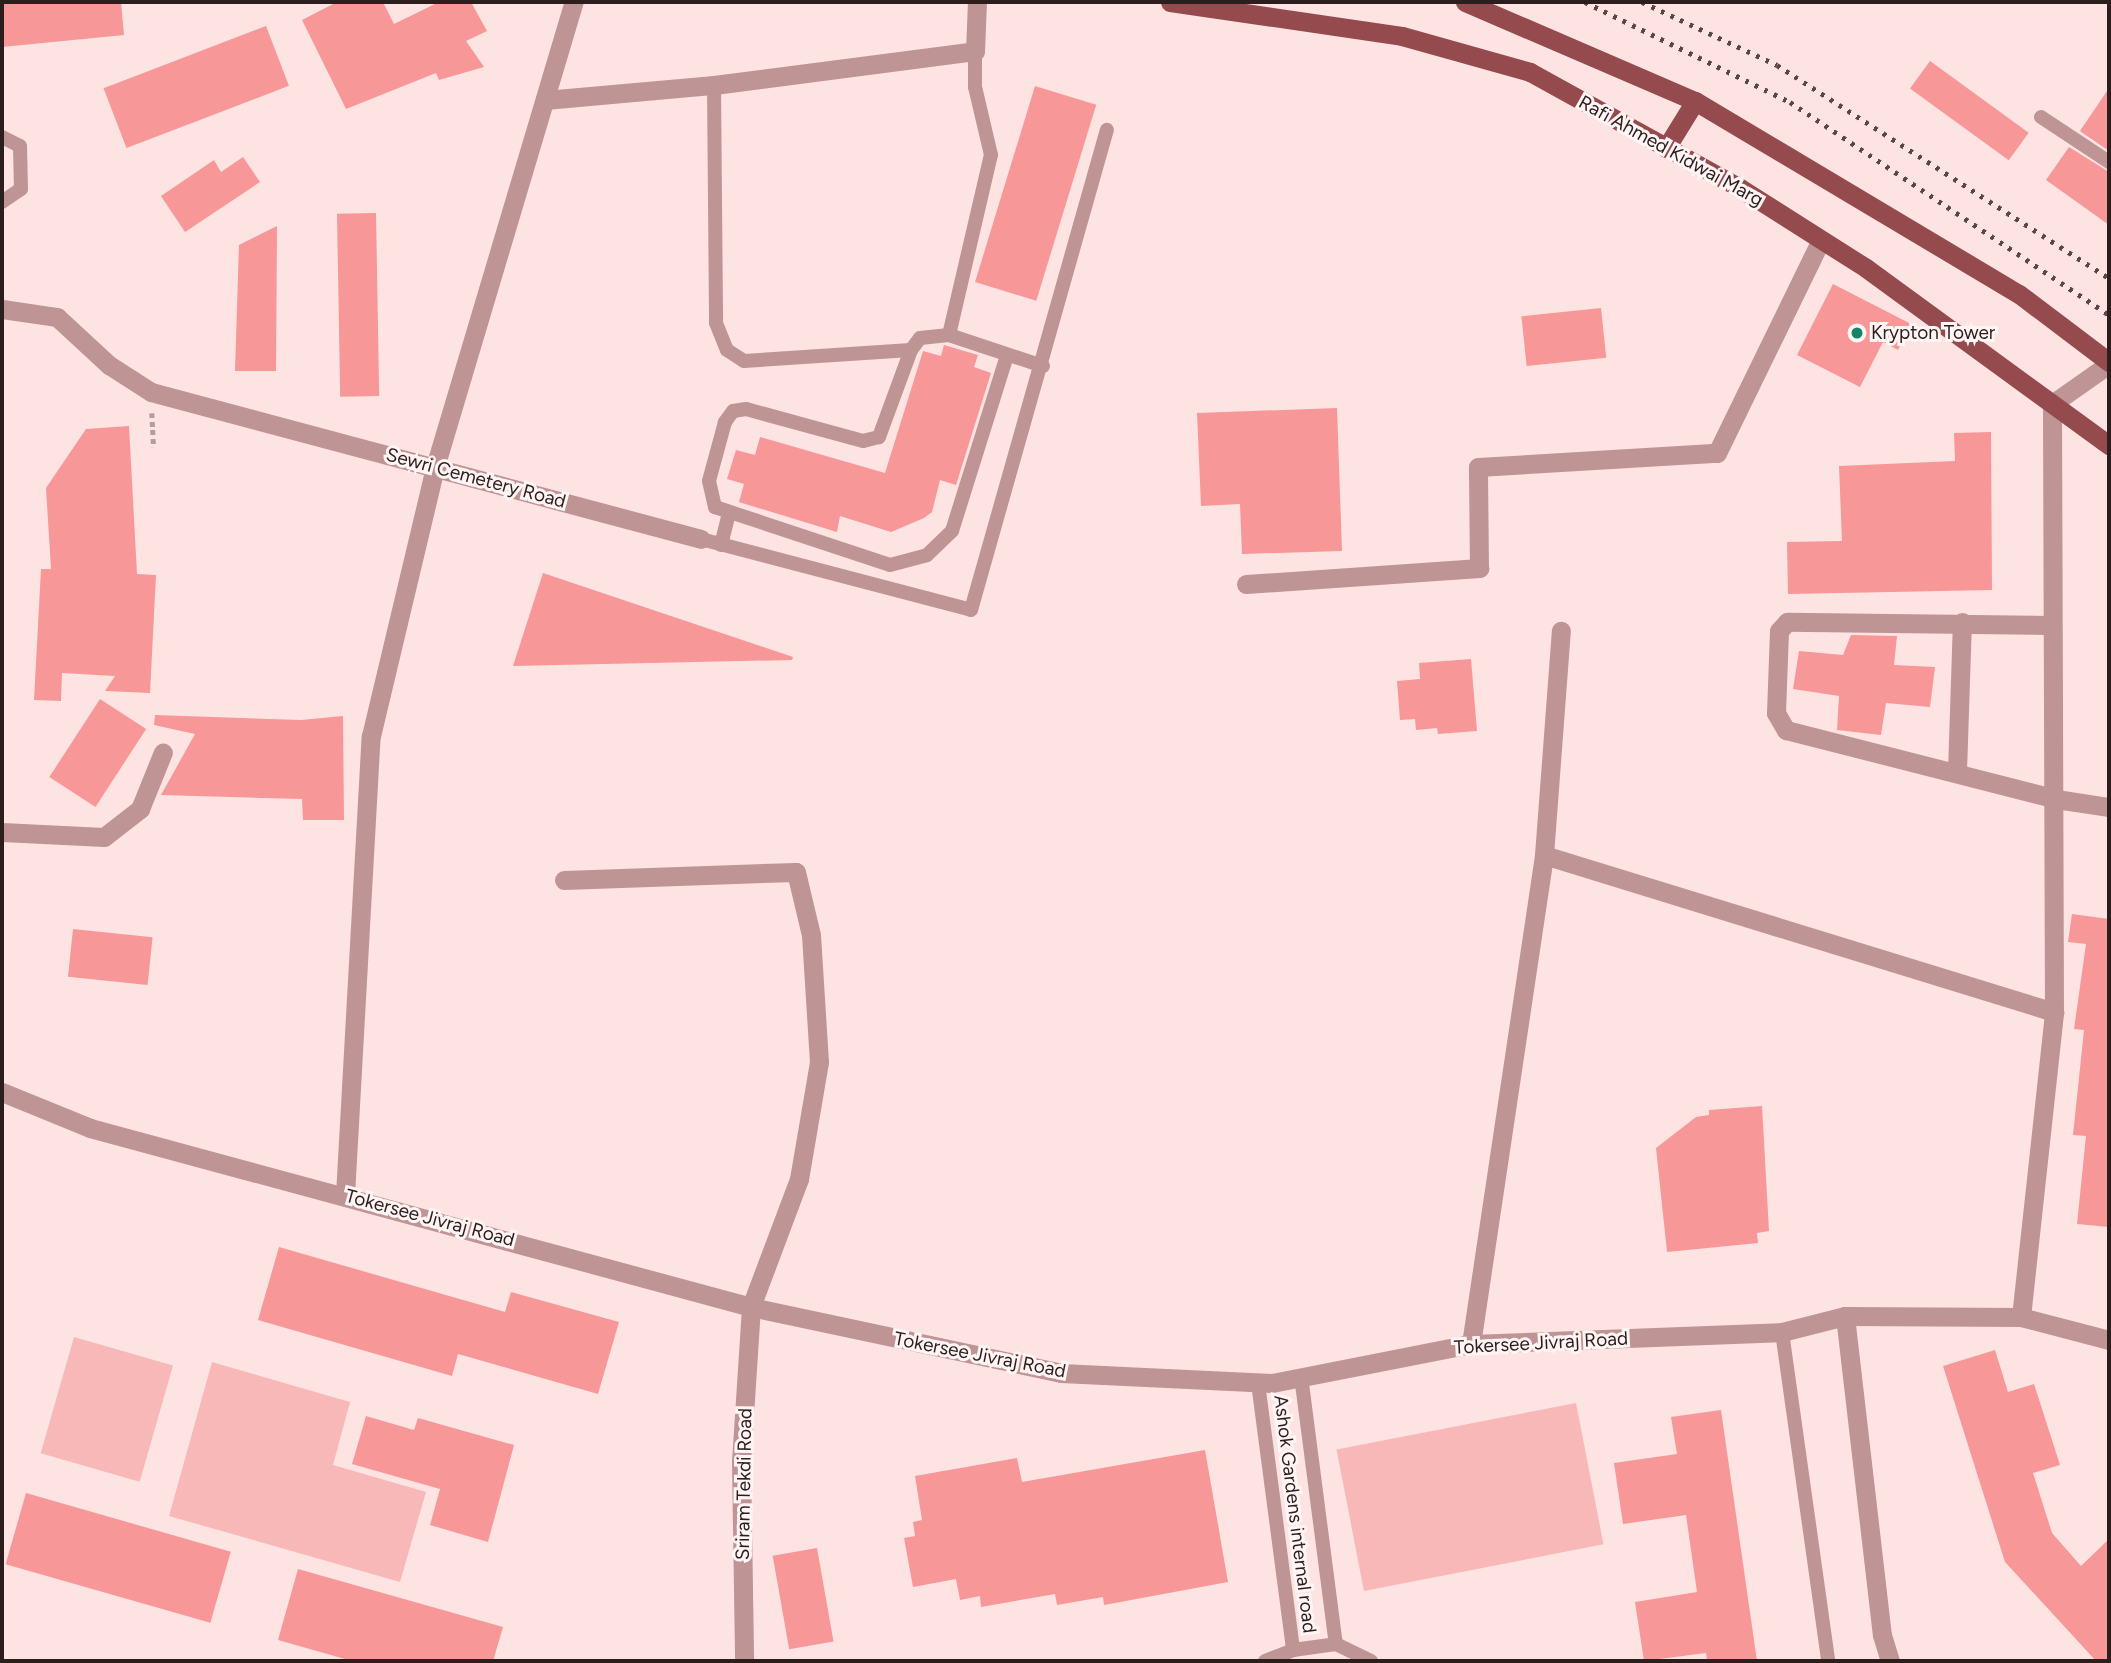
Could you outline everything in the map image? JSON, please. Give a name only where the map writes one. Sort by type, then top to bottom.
[{"type":"main road","name":"Rafi Ahmed Kidwai Marg","points":[[1170,2],[1402,36],[1530,72],[1666,148],[1821,240],[2109,445]]},
{"type":"main road","points":[[1465,2],[1695,101],[2019,294],[2109,363]]},
{"type":"main road","points":[[1666,148],[1695,101]]},
{"type":"street","points":[[345,1195],[371,736],[435,467],[574,2]]},
{"type":"street","points":[[545,100],[714,85],[975,51],[977,2]]},
{"type":"street","points":[[1246,584],[1479,568],[1478,467],[1717,453],[1821,240]]},
{"type":"street","name":"Sewri Cemetery Road","points":[[2,309],[57,317],[109,365],[151,392],[701,539]]},
{"type":"street","points":[[2021,1317],[2054,1012],[2056,799],[2049,625],[2052,404],[2109,363]]},
{"type":"street","points":[[2049,625],[1787,622],[1779,631],[1776,713],[1786,730],[1957,771],[2056,799],[2109,807]]},
{"type":"street","points":[[1957,771],[1962,622]]},
{"type":"street","points":[[1471,1345],[1544,855],[1561,631]]},
{"type":"street","points":[[2,832],[104,837],[140,809],[163,752]]},
{"type":"street","points":[[1544,855],[2054,1012]]},
{"type":"street","name":"Sriram Tekdi Road","points":[[564,880],[796,872],[811,935],[820,1062],[799,1179],[751,1307],[741,1462],[744,1661]]},
{"type":"street","name":"Tokersee Jivraj Road","points":[[2,1092],[90,1128],[751,1307],[1061,1373],[1258,1382],[1471,1345],[1782,1332],[1845,1316],[2021,1317],[2109,1340]]},
{"type":"street","points":[[1845,1316],[1882,1635],[1890,1661]]},
{"type":"lane","points":[[949,335],[991,155],[975,87],[975,51]]},
{"type":"lane","points":[[714,85],[716,323],[727,350],[744,361],[911,350]]},
{"type":"lane","points":[[2041,117],[2109,162]]},
{"type":"lane","points":[[1007,355],[952,531],[927,555],[890,565],[729,514],[715,507],[709,481],[725,422],[733,411],[746,409],[863,441],[879,438],[911,350],[919,338],[949,335],[1043,366],[1107,130]]},
{"type":"lane","points":[[2,137],[20,146],[21,190],[2,202]]},
{"type":"lane","name":"Sewri Cemetery Road","points":[[701,539],[971,610],[1043,366]]},
{"type":"lane","points":[[721,545],[729,514]]},
{"type":"lane","points":[[1782,1332],[1828,1661]]},
{"type":"lane","points":[[1301,1376],[1336,1644]]},
{"type":"lane","name":"Ashok Gardens internal road","points":[[1258,1382],[1293,1650]]},
{"type":"lane","points":[[1265,1661],[1293,1650],[1336,1644],[1371,1661]]},
{"type":"path","points":[[151,392],[155,447]]},
{"type":"shaded area","points":[[74,1337],[173,1365],[140,1482],[41,1453]]},
{"type":"shaded area","points":[[212,1362],[350,1402],[333,1465],[426,1492],[400,1582],[169,1516]]},
{"type":"shaded area","points":[[1576,1403],[1603,1544],[1364,1591],[1336,1450]]},
{"type":"building","points":[[2,2],[121,2],[124,35],[2,47]]},
{"type":"building","points":[[337,2],[383,2],[394,24],[439,2],[471,2],[487,31],[466,41],[484,67],[439,80],[436,73],[346,109],[302,20]]},
{"type":"building","points":[[266,26],[289,86],[126,148],[104,88]]},
{"type":"building","points":[[1930,61],[2029,133],[2009,160],[1910,89]]},
{"type":"building","points":[[1035,86],[1096,105],[1036,301],[975,282]]},
{"type":"building","points":[[2109,88],[2109,151],[2080,131]]},
{"type":"building","points":[[2069,147],[2109,172],[2109,225],[2046,180]]},
{"type":"building","points":[[243,157],[260,182],[185,232],[161,196],[214,160],[221,172]]},
{"type":"building","points":[[376,213],[379,396],[340,397],[337,214]]},
{"type":"building","points":[[277,226],[276,371],[235,371],[239,245]]},
{"type":"building","name":"Krypton Tower","points":[[1833,284],[1911,324],[1898,350],[1883,342],[1860,387],[1797,355]]},
{"type":"building","points":[[1601,308],[1606,358],[1527,366],[1521,316]]},
{"type":"building","points":[[944,345],[978,355],[974,367],[991,373],[956,485],[940,480],[932,512],[891,532],[840,516],[837,532],[739,502],[744,484],[727,479],[736,450],[755,455],[760,437],[885,473],[923,351],[941,356]]},
{"type":"building","points":[[1337,408],[1342,551],[1242,554],[1240,504],[1201,506],[1197,413]]},
{"type":"building","points":[[129,426],[137,574],[156,575],[150,693],[105,691],[115,676],[62,673],[61,701],[34,700],[41,569],[51,569],[46,488],[86,429]]},
{"type":"building","points":[[1991,432],[1992,590],[1788,594],[1787,542],[1842,541],[1839,466],[1955,461],[1954,433]]},
{"type":"building","points":[[543,573],[793,657],[792,660],[513,666]]},
{"type":"building","points":[[1851,635],[1897,636],[1894,665],[1935,667],[1930,707],[1886,703],[1881,735],[1837,730],[1839,696],[1793,689],[1799,651],[1843,655]]},
{"type":"building","points":[[1471,659],[1477,731],[1438,734],[1437,728],[1416,730],[1415,719],[1400,720],[1397,681],[1420,679],[1419,663]]},
{"type":"building","points":[[100,699],[146,729],[95,807],[49,777]]},
{"type":"building","points":[[155,715],[301,720],[343,716],[344,820],[303,820],[302,799],[161,795],[195,734],[154,725]]},
{"type":"building","points":[[2072,914],[2109,919],[2109,1227],[2077,1224],[2086,1136],[2073,1135],[2084,1030],[2074,1029],[2086,944],[2068,942]]},
{"type":"building","points":[[73,929],[153,937],[148,985],[68,977]]},
{"type":"building","points":[[1762,1106],[1769,1231],[1757,1233],[1758,1243],[1667,1252],[1656,1148],[1696,1117],[1709,1115],[1709,1110]]},
{"type":"building","points":[[279,1247],[505,1312],[511,1292],[619,1322],[598,1394],[458,1354],[452,1376],[258,1320]]},
{"type":"building","points":[[1995,1350],[2008,1392],[2034,1384],[2060,1465],[2033,1473],[2052,1533],[2081,1566],[2109,1539],[2109,1661],[2096,1661],[2005,1562],[1943,1366]]},
{"type":"building","points":[[1721,1410],[1757,1661],[1707,1661],[1706,1653],[1644,1661],[1635,1602],[1697,1592],[1686,1515],[1623,1524],[1614,1463],[1677,1454],[1671,1417]]},
{"type":"building","points":[[366,1416],[414,1430],[418,1418],[514,1445],[488,1542],[430,1525],[440,1489],[352,1464]]},
{"type":"building","points":[[1205,1450],[1228,1582],[1104,1605],[1103,1597],[1057,1605],[1055,1594],[981,1607],[980,1596],[960,1600],[956,1579],[913,1587],[904,1538],[915,1536],[913,1522],[922,1520],[915,1476],[1017,1458],[1022,1482]]},
{"type":"building","points":[[26,1493],[231,1552],[210,1623],[6,1564]]},
{"type":"building","points":[[817,1548],[833,1642],[789,1649],[773,1556]]},
{"type":"building","points":[[298,1569],[503,1627],[493,1661],[352,1661],[278,1640]]},
{"type":"railway","points":[[1585,2],[1790,102],[2109,315]]},
{"type":"railway","points":[[1642,2],[1777,65],[2109,278]]},
{"type":"place","name":"Krypton Tower","points":[[1857,333]]}]
